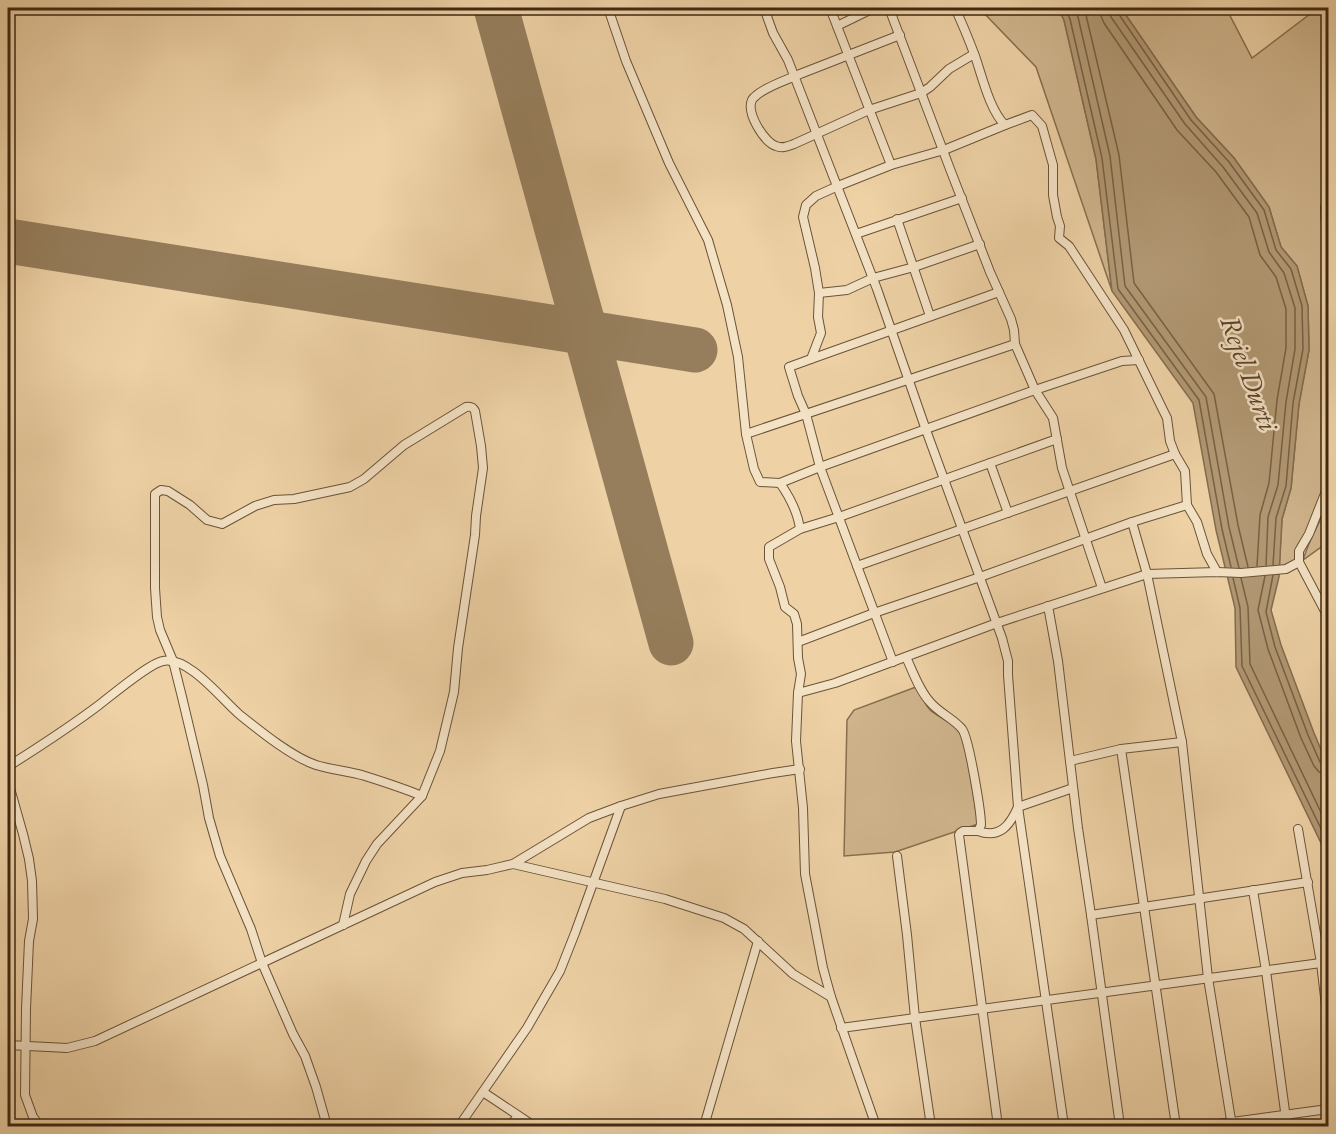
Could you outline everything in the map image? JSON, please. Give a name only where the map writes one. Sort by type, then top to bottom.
[{"type":"street","points":[[608,8],[626,61],[669,163],[708,240],[727,305],[738,357],[746,434],[754,469],[760,482],[780,483],[820,466],[1035,390],[1122,361],[1139,360]]},
{"type":"street","points":[[764,8],[772,33],[788,60],[818,134],[873,279],[997,623],[1008,661],[1018,807],[1064,1126]]},
{"type":"street","points":[[830,8],[891,165]]},
{"type":"street","points":[[837,26],[874,8]]},
{"type":"street","points":[[889,8],[1014,330],[1015,344],[1035,390],[1053,418],[1062,468],[1102,588]]},
{"type":"street","points":[[955,8],[987,93],[999,120],[1005,125]]},
{"type":"street","points":[[900,35],[849,54],[756,95],[752,100],[751,110],[761,132],[769,142],[784,147],[869,110],[921,93],[949,69],[974,54]]},
{"type":"street","points":[[811,359],[820,333],[819,293],[803,217],[806,205],[816,196],[838,186],[891,165],[944,150],[1032,115],[1042,126],[1053,165],[1053,195],[1060,226],[1059,238],[1069,246],[1124,330],[1166,414],[1170,441],[1185,471],[1187,505],[1197,522],[1217,572]]},
{"type":"street","points":[[856,234],[962,198]]},
{"type":"street","points":[[1329,203],[1326,207],[1329,265]]},
{"type":"street","points":[[897,219],[930,316]]},
{"type":"street","points":[[819,293],[847,290],[873,279],[980,244]]},
{"type":"street","points":[[893,662],[820,466],[806,414],[789,367],[999,292]]},
{"type":"street","points":[[746,434],[1015,344]]},
{"type":"street","points":[[327,1126],[316,1087],[262,963],[251,929],[220,856],[209,818],[194,744],[172,661],[157,616],[155,494],[161,490],[168,491],[190,505],[207,520],[222,524],[255,506],[274,500],[294,499],[350,487],[364,479],[404,445],[466,406],[473,408],[483,468],[453,692],[440,751],[422,795],[384,836],[366,861],[350,894],[343,925]]},
{"type":"street","points":[[876,1126],[831,998],[805,874],[803,808],[796,741],[801,674],[797,624],[794,614],[785,607],[769,559],[769,548],[800,529],[1058,440]]},
{"type":"street","points":[[857,566],[1175,454]]},
{"type":"street","points":[[990,463],[1008,513]]},
{"type":"street","points":[[1329,479],[1309,534],[1299,551],[1299,562],[1329,617]]},
{"type":"street","points":[[780,483],[795,511],[800,529]]},
{"type":"street","points":[[798,642],[1131,522],[1187,505]]},
{"type":"street","points":[[1131,522],[1147,574],[1182,742],[1208,978],[1232,1125]]},
{"type":"street","points":[[798,693],[835,683],[997,623],[1147,574],[1241,573],[1286,569],[1299,562]]},
{"type":"street","points":[[1048,606],[1058,661],[1073,788],[1120,1126]]},
{"type":"street","points":[[906,657],[930,703],[957,724],[966,737],[981,821],[978,831]]},
{"type":"street","points":[[40,1126],[33,1117],[25,1095],[29,941],[33,919],[33,899],[29,859],[8,781],[12,764],[97,707],[154,664],[164,660],[189,668],[238,714],[293,753],[314,764],[364,776],[422,795]]},
{"type":"street","points":[[1070,761],[1121,749],[1182,742]]},
{"type":"street","points":[[1121,749],[1176,1126]]},
{"type":"street","points":[[8,1045],[67,1048],[95,1041],[450,877],[513,864],[589,819],[621,806],[659,794],[800,769]]},
{"type":"street","points":[[998,1126],[958,836],[963,831],[992,834],[998,832],[1009,824],[1018,807],[1073,788]]},
{"type":"street","points":[[459,1126],[527,1028],[560,971],[621,806]]},
{"type":"street","points":[[1298,829],[1325,963],[1329,1023]]},
{"type":"street","points":[[897,856],[915,1018],[931,1126]]},
{"type":"street","points":[[513,864],[665,899],[724,918],[744,929],[793,974],[831,998]]},
{"type":"street","points":[[1091,915],[1308,882]]},
{"type":"street","points":[[1253,890],[1287,1126]]},
{"type":"street","points":[[704,1126],[758,941]]},
{"type":"street","points":[[842,1028],[1325,963]]},
{"type":"street","points":[[483,1092],[534,1126]]},
{"type":"street","points":[[1203,1126],[1232,1125],[1329,1109]]},
{"type":"street","points":[[510,1126],[518,1116]]},
{"type":"shaded area","points":[[979,8],[1058,8],[1064,20],[1096,159],[1112,291],[1036,67]]},
{"type":"shaded area","points":[[1121,8],[1226,8],[1252,58],[1318,8],[1328,8],[1328,195],[1321,206],[1324,263],[1328,278],[1328,468],[1324,491],[1297,561],[1285,568],[1279,568],[1282,519],[1291,488],[1299,403],[1309,350],[1308,306],[1297,266],[1281,247],[1269,207],[1234,158],[1196,117]]},
{"type":"shaded area","points":[[1328,503],[1328,542],[1303,560],[1311,538]]},
{"type":"shaded area","points":[[916,687],[931,711],[956,727],[965,738],[978,824],[895,852],[844,856],[847,720],[854,710]]},
{"type":"water","name":"Rejel Durti","points":[[1058,8],[1121,8],[1196,117],[1234,158],[1269,207],[1281,247],[1297,266],[1308,306],[1309,350],[1299,404],[1291,488],[1282,519],[1279,577],[1271,610],[1281,645],[1328,766],[1328,852],[1322,845],[1236,667],[1235,608],[1216,530],[1193,403],[1112,291],[1096,159],[1064,20]]},
{"type":"runway","points":[[496,8],[671,643]]},
{"type":"runway","points":[[8,241],[695,350]]}]
